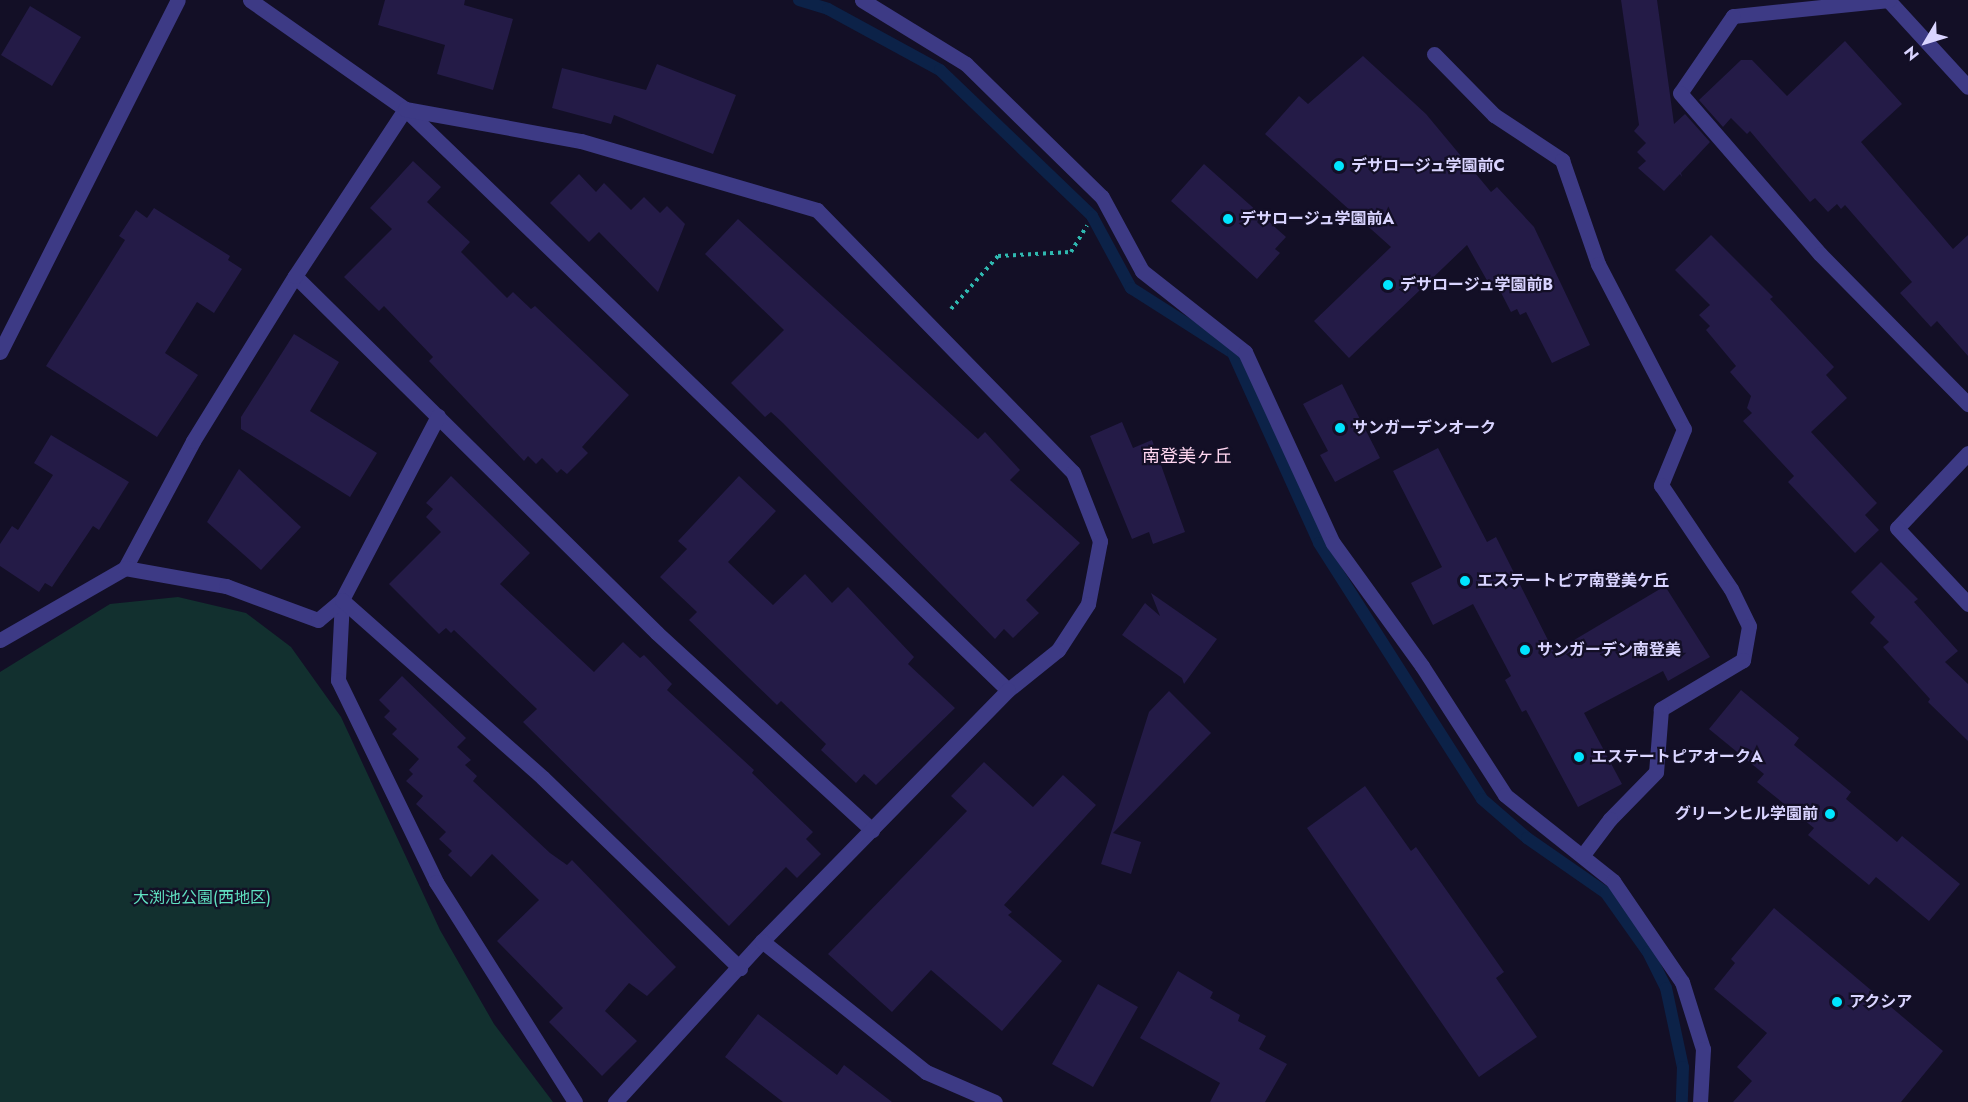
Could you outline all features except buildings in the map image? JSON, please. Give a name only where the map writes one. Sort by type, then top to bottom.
[{"type":"street","points":[[0,352],[178,0]]},
{"type":"street","points":[[250,0],[405,109],[1008,690]]},
{"type":"street","points":[[862,0],[966,64],[1102,197],[1142,271],[1245,352],[1333,543],[1422,666],[1505,795],[1613,881],[1682,982],[1703,1049],[1700,1102]]},
{"type":"street","points":[[1968,87],[1888,0],[1733,16],[1680,93],[1820,254],[1968,404]]},
{"type":"street","points":[[1434,54],[1494,115],[1562,160],[1598,264],[1684,429],[1661,485],[1731,589],[1749,626],[1743,660],[1661,709],[1656,772],[1610,819],[1582,856]]},
{"type":"street","points":[[0,640],[125,568],[193,441],[294,276],[405,109]]},
{"type":"street","points":[[405,109],[581,141],[817,210],[937,329],[1073,472],[1100,542],[1088,604],[1058,650],[1008,690],[762,941],[740,968],[615,1102]]},
{"type":"street","points":[[294,276],[657,633],[872,830]]},
{"type":"street","points":[[125,568],[226,586],[318,620],[342,600],[438,416]]},
{"type":"street","points":[[1968,453],[1897,528],[1968,604]]},
{"type":"street","points":[[342,600],[543,778],[740,968]]},
{"type":"street","points":[[342,600],[338,681],[436,882],[575,1102]]},
{"type":"street","points":[[762,941],[926,1072],[995,1102]]},
{"type":"path","points":[[937,329],[964,290],[998,256],[1071,252],[1102,197]]},
{"type":"green space","name":"大渕池公園(西地区)","points":[[178,597],[246,613],[291,647],[341,717],[440,930],[494,1024],[553,1102],[0,1102],[0,672],[110,604]]},
{"type":"waterway","points":[[799,0],[828,9],[940,70],[1092,216],[1131,288],[1233,353],[1319,543],[1482,799],[1527,838],[1606,893],[1648,952],[1666,988],[1683,1067],[1682,1102]]},
{"type":"place","name":"デサロージュ学園前C","points":[[1339,166]]},
{"type":"place","name":"デサロージュ学園前A","points":[[1228,219]]},
{"type":"place","name":"デサロージュ学園前B","points":[[1388,285]]},
{"type":"place","name":"サンガーデンオーク","points":[[1340,428]]},
{"type":"place","name":"エステートピア南登美ケ丘","points":[[1465,581]]},
{"type":"place","name":"サンガーデン南登美","points":[[1525,650]]},
{"type":"place","name":"エステートピアオークA","points":[[1579,757]]},
{"type":"place","name":"グリーンヒル学園前","points":[[1830,814]]},
{"type":"place","name":"アクシア","points":[[1837,1002]]},
{"type":"district","name":"南登美ヶ丘","points":[[1187,456]]}]
